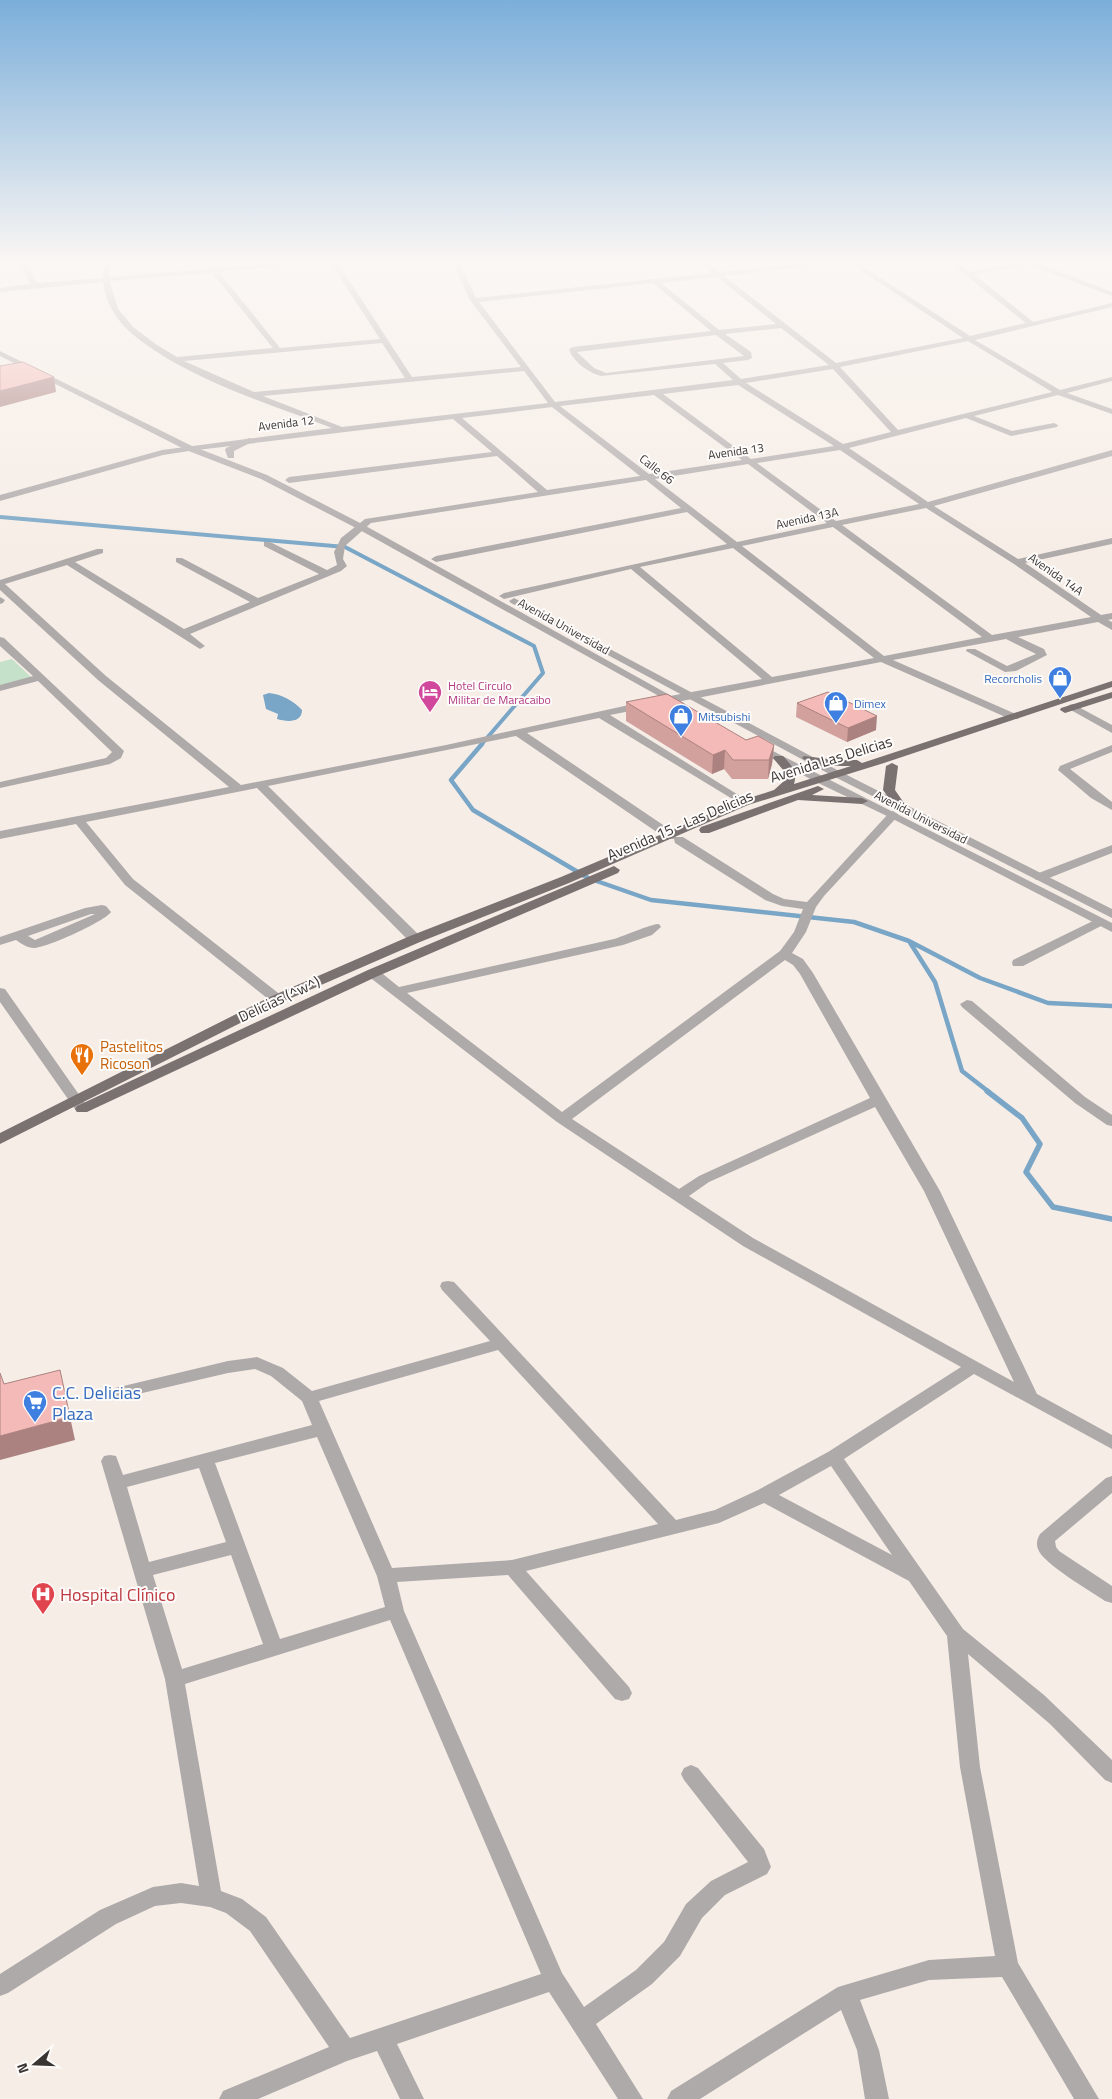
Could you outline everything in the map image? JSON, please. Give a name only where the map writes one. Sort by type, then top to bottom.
[{"type":"main road","name":"Avenida Las Delicias","points":[[675,838],[744,803],[818,780],[843,777],[880,761],[1112,684]]},
{"type":"main road","name":"Avenida 15 - Las Delicias","points":[[570,883],[675,838],[829,785],[843,777],[892,766],[1112,695]]},
{"type":"main road","points":[[777,793],[790,782],[790,771],[779,758]]},
{"type":"main road","points":[[808,758],[836,763],[880,761]]},
{"type":"main road","points":[[892,766],[889,790],[896,811]]},
{"type":"main road","points":[[793,798],[862,801]]},
{"type":"main road","name":"Delicias (^w^)","points":[[0,1150],[79,1105],[278,999],[415,939],[570,883]]},
{"type":"main road","name":"Delicias (^w^)","points":[[0,1140],[570,883]]},
{"type":"street","name":"Avenida Universidad","points":[[14,360],[189,448],[264,477],[436,559],[843,777],[896,811],[1112,928]]},
{"type":"street","name":"Avenida Universidad","points":[[31,360],[138,416],[289,480],[687,708]]},
{"type":"street","points":[[178,360],[254,394],[339,428]]},
{"type":"street","points":[[397,360],[410,380]]},
{"type":"street","name":"Calle 66","points":[[519,360],[553,404],[882,659],[1014,717]]},
{"type":"street","points":[[582,360],[598,374],[733,360]]},
{"type":"street","points":[[827,360],[896,433]]},
{"type":"street","name":"Avenida 12","points":[[0,498],[162,453],[189,448],[339,428],[739,382],[865,360]]},
{"type":"street","points":[[1004,360],[1060,393],[1112,412]]},
{"type":"street","points":[[717,362],[739,382],[842,447],[926,505],[1017,562]]},
{"type":"street","points":[[254,394],[526,369]]},
{"type":"street","name":"Avenida 13","points":[[364,524],[647,476],[842,447],[1112,379]]},
{"type":"street","points":[[654,391],[989,638]]},
{"type":"street","points":[[454,415],[545,493]]},
{"type":"street","points":[[967,416],[1011,434],[1054,425]]},
{"type":"street","points":[[231,456],[228,450],[252,440]]},
{"type":"street","points":[[289,480],[500,453]]},
{"type":"street","name":"Avenida 13A","points":[[504,596],[633,566],[926,505],[1112,454]]},
{"type":"street","points":[[436,559],[689,509]]},
{"type":"street","points":[[183,633],[327,574],[342,566],[337,557],[339,548],[364,524]]},
{"type":"street","name":"Avenida 14A","points":[[1017,562],[1112,541]]},
{"type":"street","points":[[267,544],[327,574]]},
{"type":"street","points":[[100,551],[0,584],[102,678],[239,789]]},
{"type":"street","points":[[179,560],[258,602]]},
{"type":"street","points":[[67,561],[183,633],[200,646]]},
{"type":"street","name":"Avenida 14A","points":[[1017,562],[1112,627]]},
{"type":"street","points":[[633,566],[770,680]]},
{"type":"street","points":[[0,835],[482,740],[670,699],[1112,616]]},
{"type":"street","points":[[971,651],[1005,668],[1012,669],[1042,655],[1040,652],[1006,635]]},
{"type":"street","points":[[0,640],[118,752],[117,756],[110,761],[2,783]]},
{"type":"street","points":[[0,659],[15,655]]},
{"type":"street","points":[[0,688],[40,678]]},
{"type":"street","points":[[1073,707],[1112,730]]},
{"type":"street","points":[[601,714],[744,803]]},
{"type":"street","points":[[515,733],[769,897],[807,913]]},
{"type":"street","name":"Avenida Universidad","points":[[745,740],[818,780],[862,801],[896,811],[1040,877],[1112,914]]},
{"type":"street","points":[[1112,748],[1064,768],[1064,770],[1095,796],[1112,806]]},
{"type":"street","points":[[260,785],[415,939]]},
{"type":"street","points":[[562,1119],[786,954],[807,913],[837,872],[896,811]]},
{"type":"street","points":[[79,820],[128,882],[278,999]]},
{"type":"street","points":[[1040,877],[1112,849]]},
{"type":"street","points":[[0,941],[18,935],[89,912],[102,909],[105,912],[98,918],[38,944],[31,944],[18,935]]},
{"type":"street","points":[[1018,963],[1099,922]]},
{"type":"street","points":[[396,992],[618,942],[648,932],[654,927]]},
{"type":"street","points":[[786,954],[798,962],[806,973],[932,1191],[1028,1395]]},
{"type":"street","points":[[373,973],[562,1119],[757,1247],[1112,1443]]},
{"type":"street","points":[[0,992],[79,1105]]},
{"type":"street","points":[[967,1004],[1080,1100],[1112,1122]]},
{"type":"street","points":[[678,1196],[704,1179],[878,1100]]},
{"type":"street","points":[[448,1286],[503,1343],[672,1528]]},
{"type":"street","points":[[309,1398],[503,1343]]},
{"type":"street","points":[[121,1392],[228,1367],[257,1363],[277,1372],[309,1398],[386,1576],[395,1611],[554,1980],[631,2099]]},
{"type":"street","points":[[386,1576],[512,1567],[719,1516],[764,1495],[834,1457],[974,1366]]},
{"type":"street","points":[[116,1484],[322,1429]]},
{"type":"street","points":[[834,1457],[956,1634],[1024,1688],[1085,1744],[1112,1774]]},
{"type":"street","points":[[205,1459],[274,1648]]},
{"type":"street","points":[[110,1461],[175,1679],[211,1897]]},
{"type":"street","points":[[1112,1483],[1046,1539],[1047,1549],[1053,1556],[1112,1596]]},
{"type":"street","points":[[764,1495],[916,1577]]},
{"type":"street","points":[[143,1571],[237,1546]]},
{"type":"street","points":[[512,1567],[622,1693]]},
{"type":"street","points":[[175,1679],[395,1611]]},
{"type":"street","points":[[956,1634],[970,1767],[1008,1966],[1088,2099]]},
{"type":"street","points":[[582,2022],[644,1977],[672,1949],[694,1911],[718,1888],[760,1867],[757,1856],[691,1774]]},
{"type":"street","points":[[0,1986],[108,1917],[153,1897],[181,1893],[211,1897],[234,1906],[258,1924],[345,2051]]},
{"type":"street","points":[[679,2099],[846,1994],[929,1970],[1008,1966]]},
{"type":"street","points":[[231,2099],[345,2051],[554,1980]]},
{"type":"street","points":[[846,1994],[868,2050],[877,2099]]},
{"type":"street","points":[[382,2038],[412,2099]]},
{"type":"green space","points":[[12,659],[31,677],[0,686],[0,662]]},
{"type":"water","points":[[269,693],[283,696],[295,704],[302,710],[300,717],[289,721],[277,719],[278,714],[266,709],[263,695]]},
{"type":"building","points":[[23,362],[54,377],[0,391],[0,366]]},
{"type":"building","points":[[828,692],[877,716],[848,728],[797,703]]},
{"type":"building","points":[[667,694],[746,740],[758,736],[774,745],[769,760],[733,760],[725,750],[713,755],[626,702]]},
{"type":"building","points":[[60,1370],[70,1417],[0,1436],[0,1373],[4,1384]]},
{"type":"waterway","points":[[0,517],[345,547],[534,646],[543,673],[480,746]]},
{"type":"waterway","points":[[482,744],[451,780],[473,810],[588,878],[651,900],[854,922],[909,941]]},
{"type":"waterway","points":[[909,941],[980,978],[1048,1003],[1112,1006]]},
{"type":"waterway","points":[[909,941],[935,982],[962,1071],[989,1092]]},
{"type":"waterway","points":[[987,1091],[1022,1118],[1040,1144],[1026,1172],[1053,1207],[1112,1219]]},
{"type":"place","name":"Recorcholis","points":[[1060,699]]},
{"type":"place","name":"Hotel Circulo Militar de Maracaibo","points":[[430,713]]},
{"type":"place","name":"Dimex","points":[[836,724]]},
{"type":"place","name":"Mitsubishi","points":[[681,737]]},
{"type":"place","name":"Pastelitos Ricoson","points":[[82,1076]]},
{"type":"place","name":"C.C. Delicias Plaza","points":[[35,1423]]},
{"type":"place","name":"Hospital Clínico","points":[[43,1615]]}]
